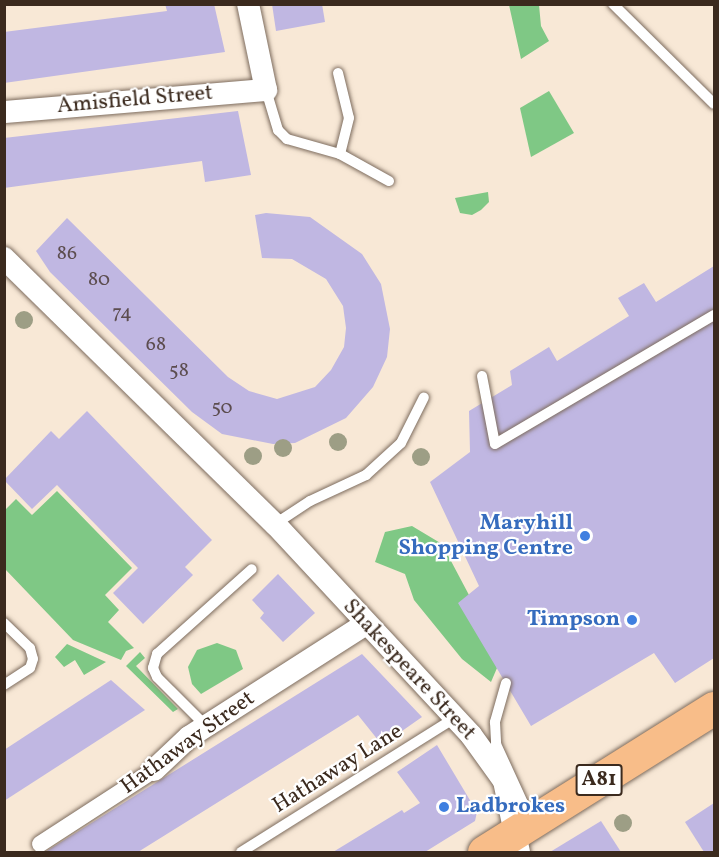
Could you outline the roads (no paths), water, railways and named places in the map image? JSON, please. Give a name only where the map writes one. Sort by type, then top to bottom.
[{"type":"main road","name":"A81","points":[[484,852],[517,842],[714,708]]},
{"type":"street","points":[[248,4],[266,90]]},
{"type":"street","name":"Amisfield Street","points":[[4,112],[266,90]]},
{"type":"street","name":"Shakespeare Street","points":[[9,271],[275,524],[455,718],[504,781],[517,842]]},
{"type":"street","name":"Hathaway Street","points":[[40,844],[154,770],[206,726],[366,624]]},
{"type":"lane","points":[[613,4],[714,104]]},
{"type":"lane","points":[[339,73],[349,118],[340,154]]},
{"type":"lane","points":[[266,90],[278,130],[287,139],[340,154],[389,181]]},
{"type":"lane","points":[[482,376],[495,444],[714,315]]},
{"type":"lane","points":[[275,524],[310,501],[366,476],[401,443],[424,397]]},
{"type":"lane","points":[[206,726],[157,677],[153,668],[157,654],[252,569]]},
{"type":"lane","points":[[4,623],[30,648],[33,658],[30,668],[4,686]]},
{"type":"lane","points":[[506,683],[495,722],[496,744],[523,803],[517,842]]},
{"type":"lane","name":"Hathaway Lane","points":[[241,852],[455,718]]},
{"type":"place","name":"Maryhill Shopping Centre","points":[[585,536]]},
{"type":"place","name":"Timpson","points":[[632,620]]},
{"type":"place","name":"Ladbrokes","points":[[444,807]]}]
